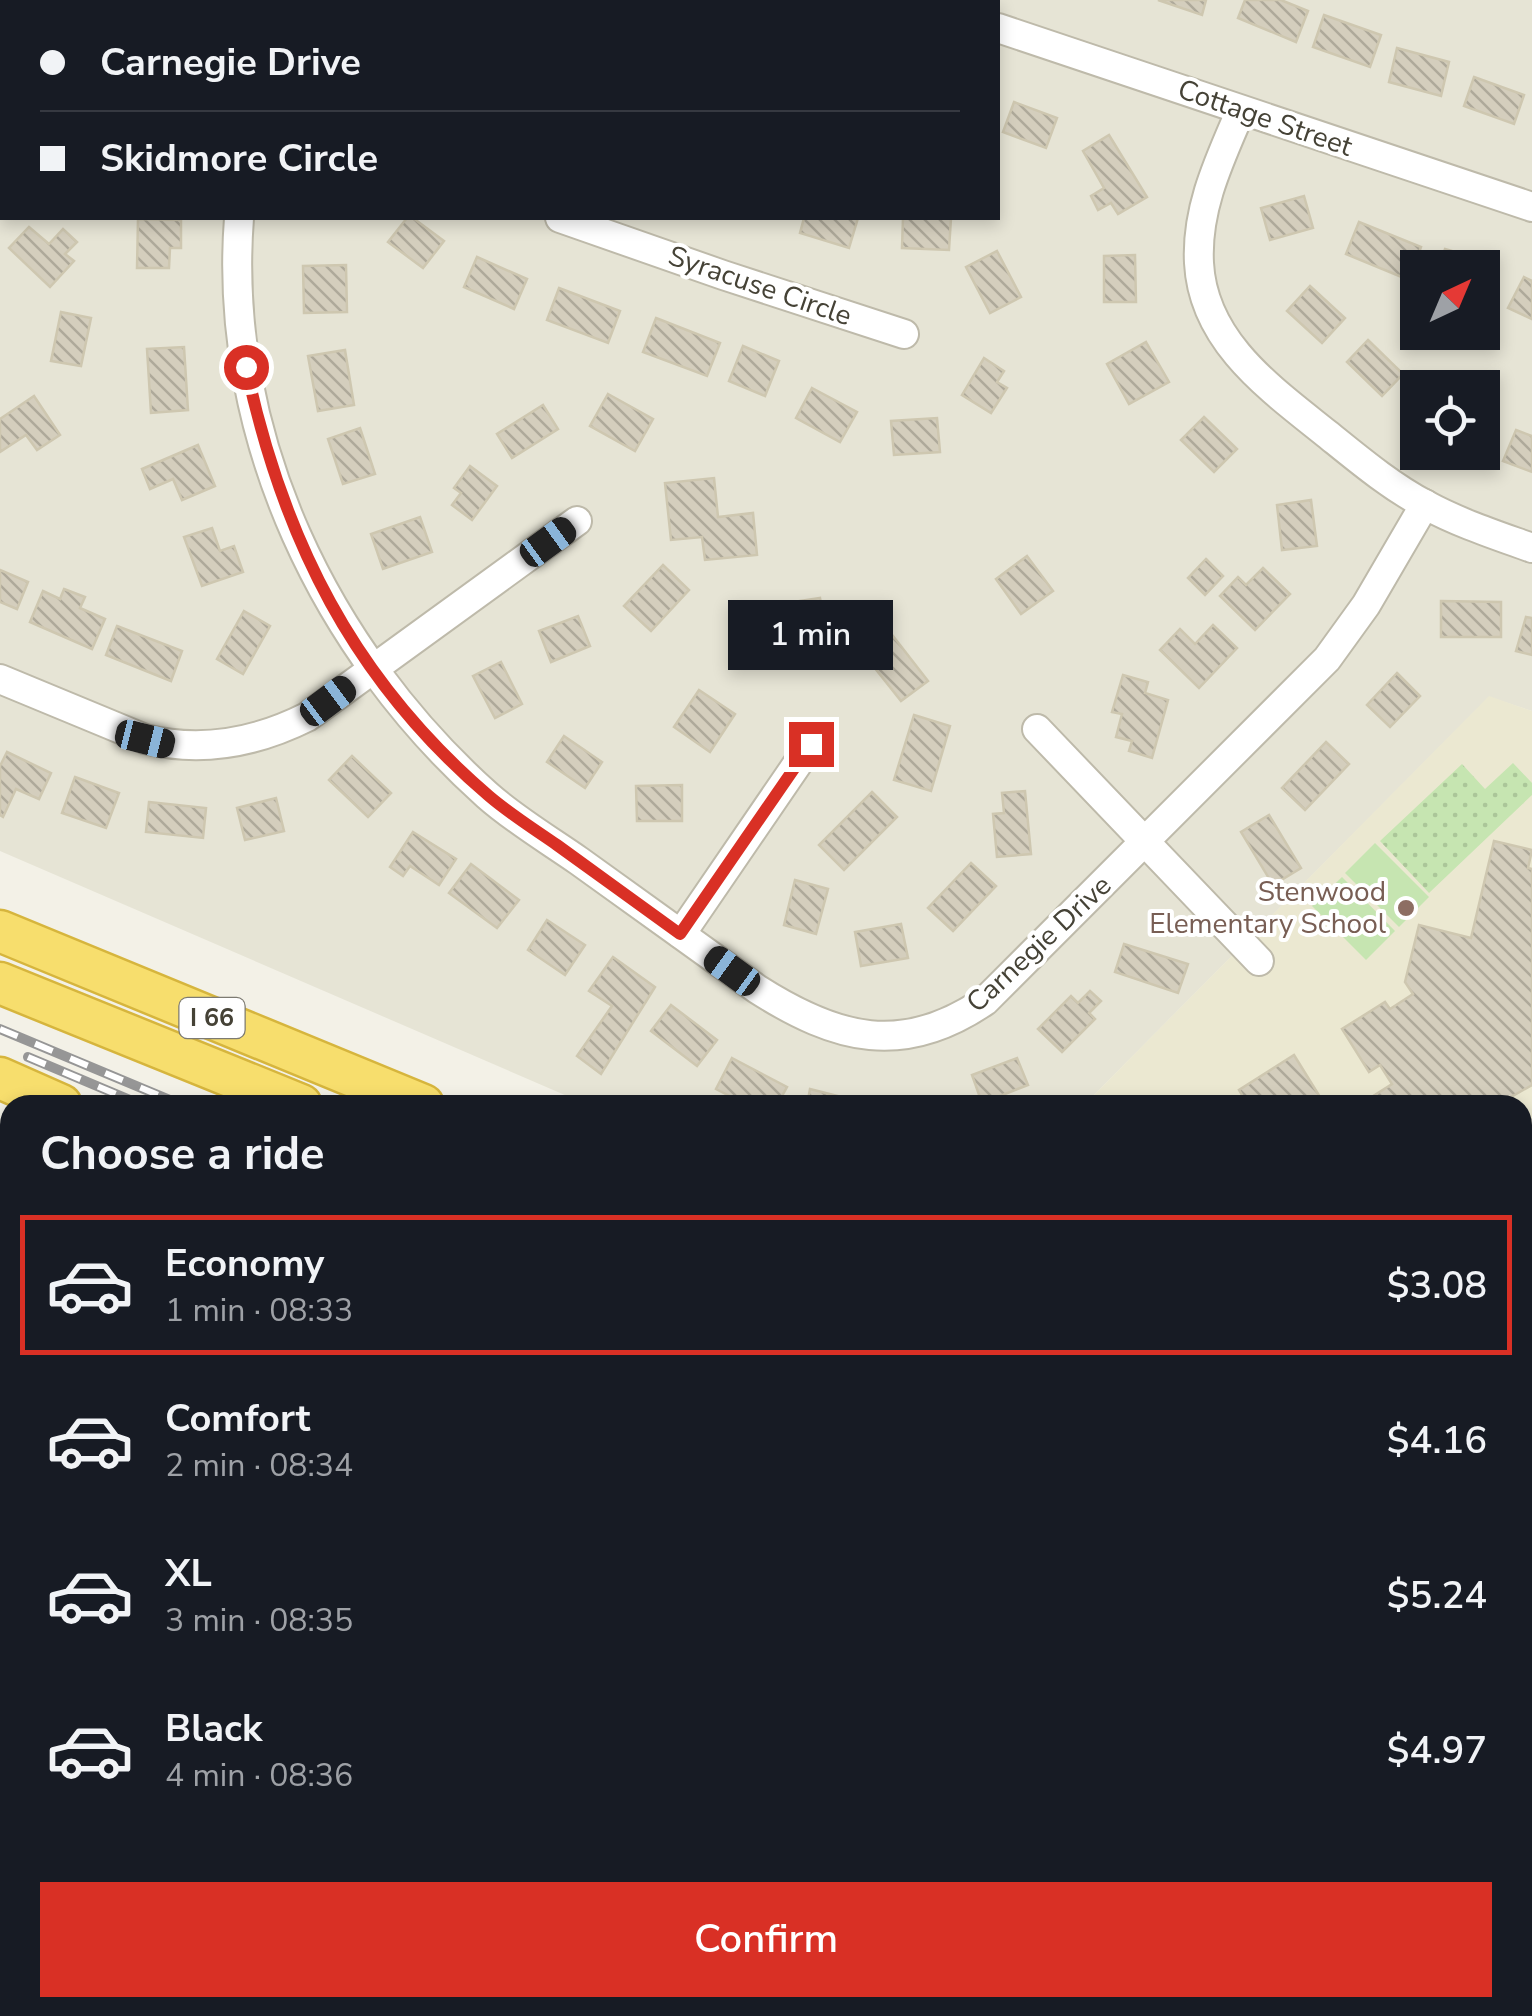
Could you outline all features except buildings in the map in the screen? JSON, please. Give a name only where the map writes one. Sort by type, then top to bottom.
[{"type":"highway","name":"I 66","points":[[0,932],[399,1095]]},
{"type":"highway","points":[[0,983],[275,1095]]},
{"type":"highway","points":[[0,1078],[38,1095]]},
{"type":"street","name":"Cottage Street","points":[[1000,29],[1532,207]]},
{"type":"street","points":[[1241,110],[1211,178],[1200,227],[1199,264],[1213,316],[1234,351],[1256,376],[1370,468],[1425,504],[1532,548]]},
{"type":"street","name":"Carnegie Drive","points":[[239,220],[240,313],[246,367],[260,432],[300,547],[338,619],[371,669],[424,735],[490,797],[757,990],[842,1032],[876,1037],[912,1035],[955,1021],[985,1001],[1338,647],[1425,504]]},
{"type":"street","name":"Syracuse Circle","points":[[566,220],[904,334]]},
{"type":"street","points":[[0,679],[145,739],[204,747],[278,732],[307,717],[578,521]]},
{"type":"street","points":[[1037,729],[1259,961]]},
{"type":"street","points":[[680,934],[811,744]]},
{"type":"shaded area","points":[[1000,0],[1532,0],[1532,711],[1489,697],[1094,1095],[565,1095],[0,851],[0,220],[1000,220]]},
{"type":"shaded area","name":"Stenwood Elementary School","points":[[1489,696],[1532,711],[1532,1095],[1094,1095]]},
{"type":"green space","points":[[1513,763],[1532,783],[1532,795],[1429,893],[1380,841],[1462,764],[1485,789]]},
{"type":"green space","points":[[1375,843],[1429,897],[1399,927],[1345,873]]},
{"type":"green space","points":[[1342,877],[1395,931],[1366,960],[1312,906]]},
{"type":"railway","points":[[0,1029],[158,1095]]},
{"type":"railway","points":[[28,1057],[118,1095]]},
{"type":"place","name":"Stenwood Elementary School","points":[[1406,908]]},
{"type":"route","points":[[246,367],[260,432],[300,547],[338,619],[371,669],[424,735],[490,797],[680,934],[811,744]]}]
